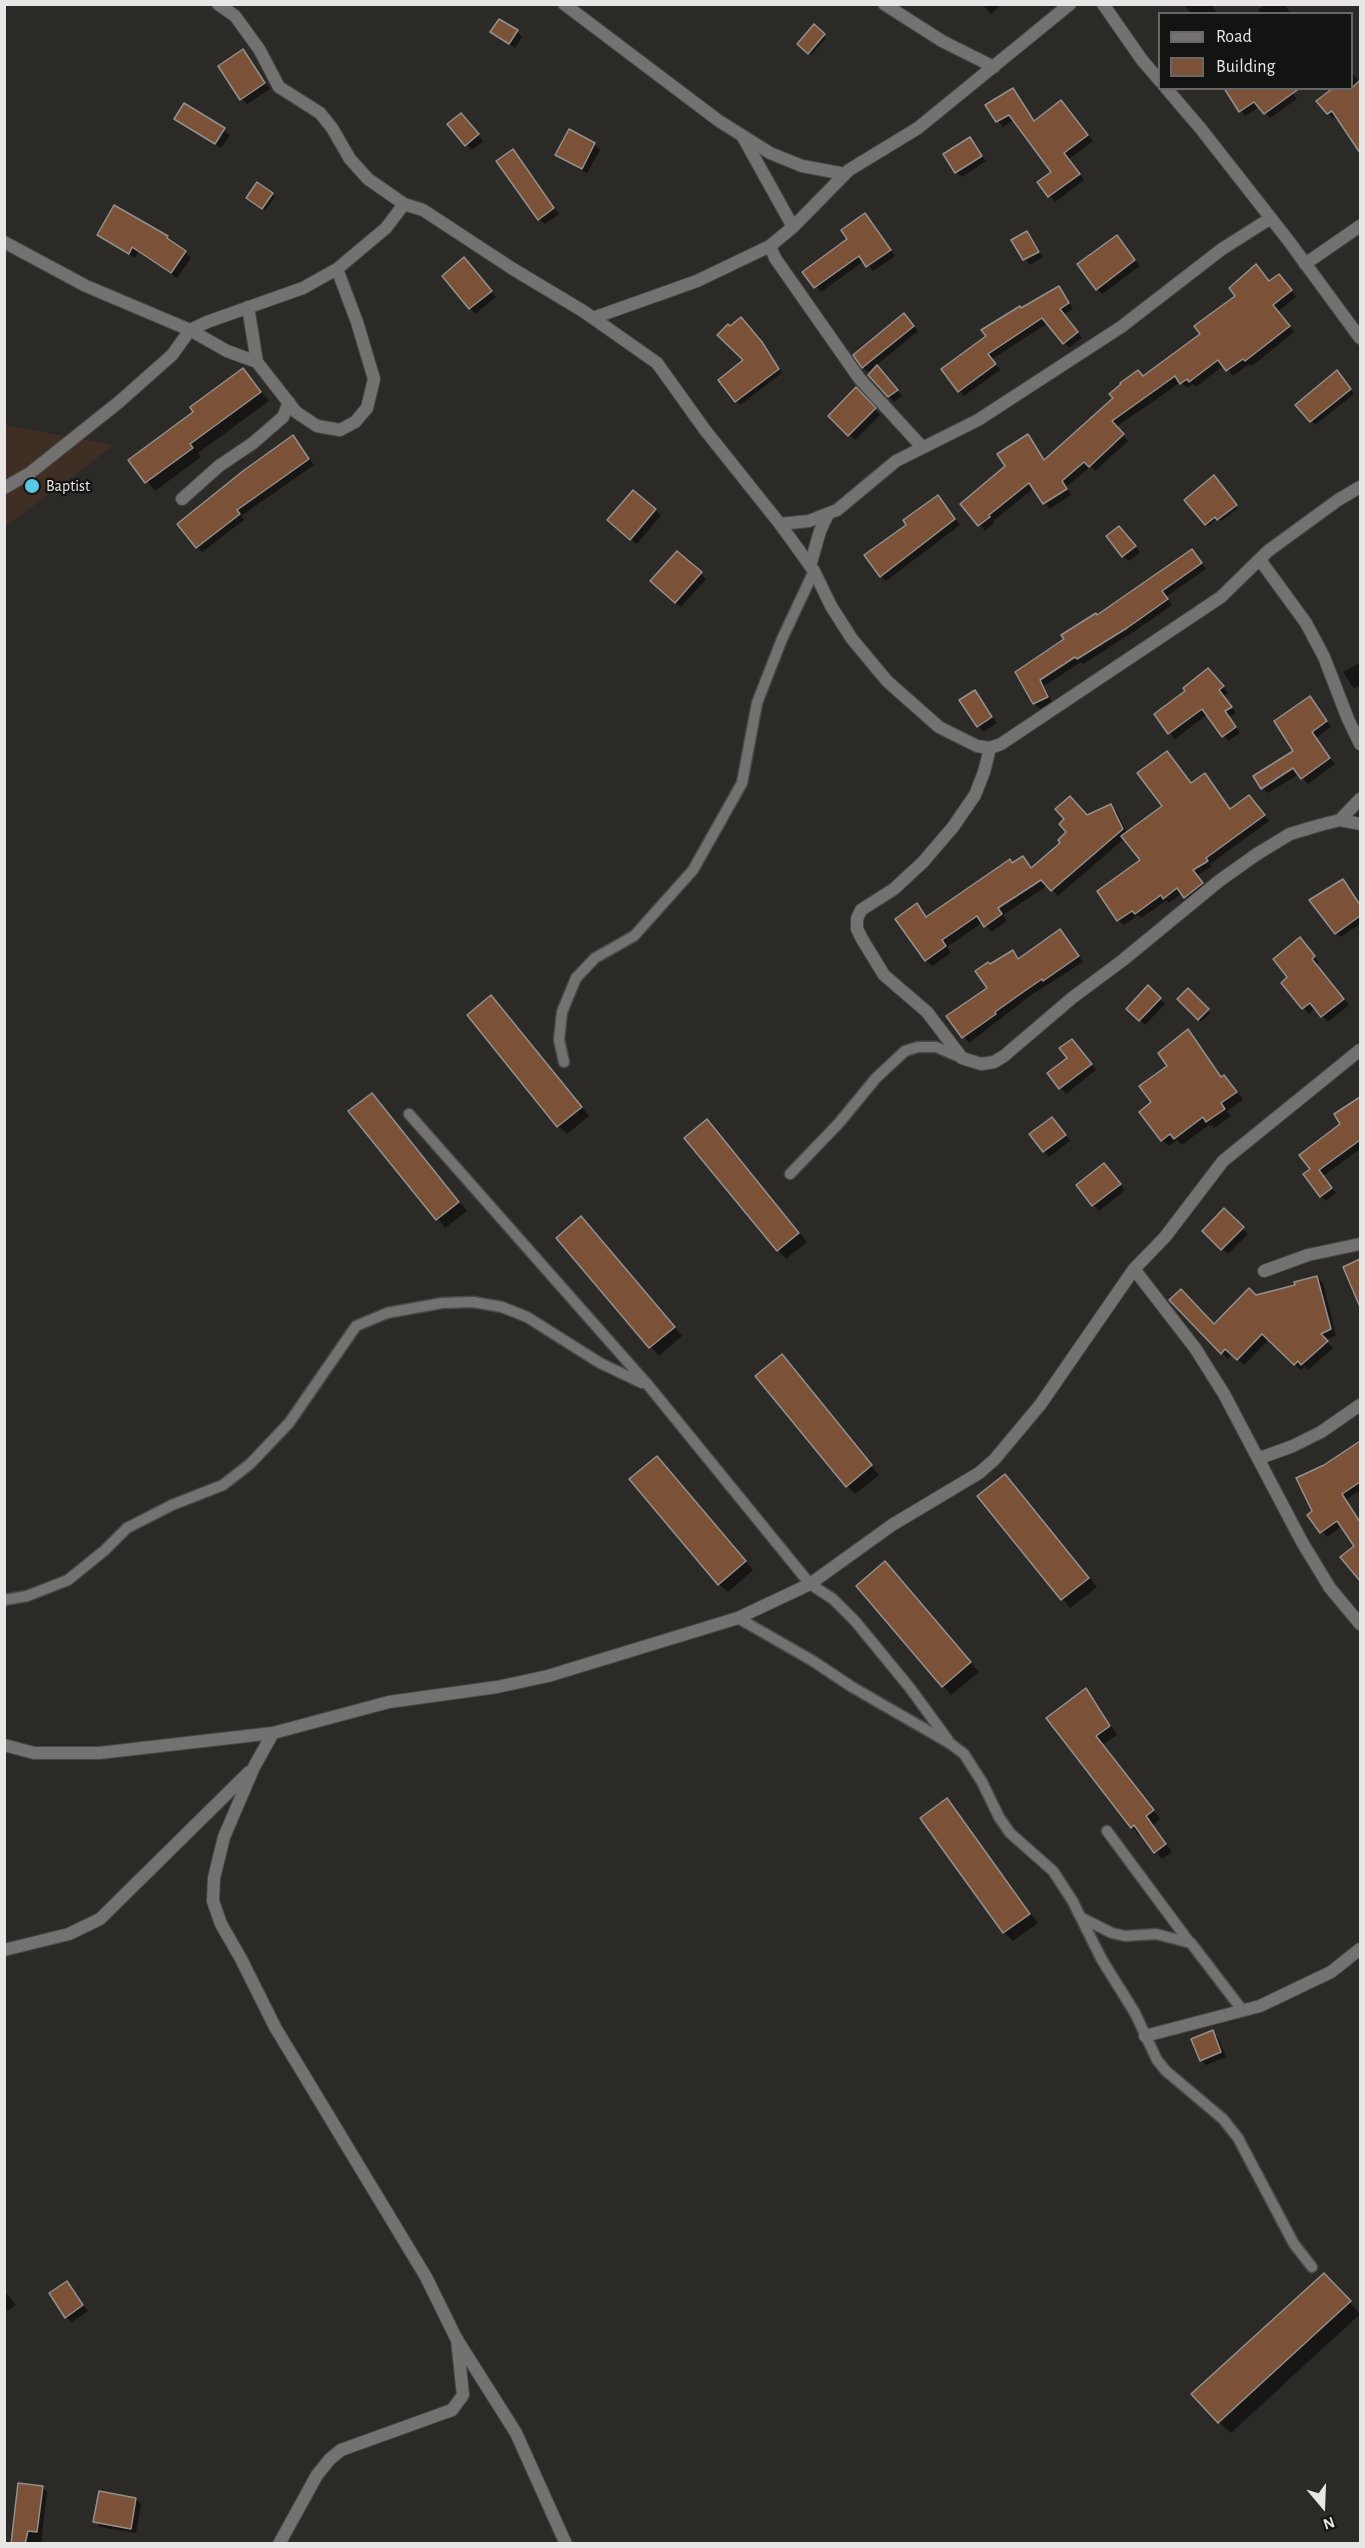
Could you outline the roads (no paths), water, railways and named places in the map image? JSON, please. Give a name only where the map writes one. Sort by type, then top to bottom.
[{"type":"street","points":[[218,4],[235,16],[259,50],[279,87],[320,114],[332,128],[350,159],[368,179],[404,204],[423,210],[593,318],[657,363],[705,430],[780,524],[812,569],[852,639],[887,681],[939,727],[977,746],[990,748],[1001,744],[1221,597],[1260,560],[1338,500],[1360,487]]},
{"type":"street","points":[[564,4],[719,121],[770,153],[802,166],[845,174]]},
{"type":"street","points":[[884,4],[942,41],[994,67]]},
{"type":"street","points":[[593,318],[697,281],[770,246],[793,227],[845,174],[918,128],[1070,4]]},
{"type":"street","points":[[1103,4],[1142,60],[1158,79]]},
{"type":"street","points":[[1168,90],[1271,218],[1360,338]]},
{"type":"street","points":[[743,136],[769,188],[793,227]]},
{"type":"street","points":[[4,488],[30,472],[119,402],[172,355],[190,330],[303,288],[337,269],[386,228],[404,204]]},
{"type":"street","points":[[780,524],[809,521],[828,514],[896,461],[921,447],[959,431],[1120,327],[1222,249],[1271,218]]},
{"type":"street","points":[[1305,264],[1360,226]]},
{"type":"street","points":[[4,242],[86,286],[190,330],[227,351],[257,362]]},
{"type":"street","points":[[770,246],[774,258],[860,378],[921,447]]},
{"type":"street","points":[[248,307],[257,362],[296,412],[317,426],[340,430],[356,422],[367,408],[374,379],[357,322],[337,269]]},
{"type":"street","points":[[182,499],[219,466],[253,443],[283,417],[289,402]]},
{"type":"street","points":[[812,569],[820,531],[828,514]]},
{"type":"street","points":[[1260,560],[1306,623],[1324,657],[1360,744]]},
{"type":"street","points":[[990,748],[975,795],[952,827],[923,862],[894,889],[861,910],[858,919],[858,929],[862,939],[884,975],[927,1012],[962,1059],[981,1064],[994,1062],[1004,1056],[1072,998],[1124,960],[1219,881],[1257,854],[1290,834],[1340,820],[1360,824]]},
{"type":"street","points":[[1340,820],[1360,799]]},
{"type":"street","points":[[4,1745],[34,1753],[99,1753],[273,1733],[388,1701],[497,1687],[548,1676],[738,1618],[810,1584],[892,1525],[979,1473],[994,1460],[1040,1405],[1134,1269],[1172,1229],[1223,1161],[1360,1050]]},
{"type":"street","points":[[1264,1270],[1308,1255],[1360,1244]]},
{"type":"street","points":[[1134,1269],[1195,1348],[1260,1458],[1275,1494],[1318,1568],[1330,1588],[1360,1624]]},
{"type":"street","points":[[1260,1458],[1293,1446],[1321,1432],[1360,1405]]},
{"type":"street","points":[[273,1733],[254,1767],[224,1837],[214,1878],[213,1901],[221,1924],[275,2027],[426,2277],[456,2338],[516,2433],[566,2544]]},
{"type":"street","points":[[4,1950],[69,1934],[100,1919],[254,1767]]},
{"type":"street","points":[[1145,2036],[1243,2011],[1294,1992],[1330,1972],[1360,1950]]},
{"type":"street","points":[[279,2544],[317,2475],[335,2454],[452,2410],[463,2395],[456,2338]]},
{"type":"lane","points":[[564,1062],[558,1040],[562,1012],[576,978],[596,958],[634,936],[693,870],[742,783],[757,703],[785,630],[812,569]]},
{"type":"lane","points":[[790,1174],[839,1123],[876,1078],[905,1051],[918,1047],[936,1047],[962,1059]]},
{"type":"lane","points":[[409,1114],[648,1385],[810,1584],[833,1599],[855,1621],[910,1688],[951,1744],[972,1764],[999,1817],[1010,1833],[1053,1871],[1082,1918],[1102,1960],[1135,2013],[1157,2060],[1166,2071],[1223,2119],[1238,2138],[1294,2244],[1312,2267]]},
{"type":"lane","points":[[4,1599],[27,1596],[68,1580],[105,1550],[127,1528],[172,1505],[223,1485],[250,1464],[290,1423],[356,1326],[387,1313],[442,1303],[473,1302],[502,1307],[527,1317],[600,1363],[648,1385]]},
{"type":"lane","points":[[738,1618],[951,1744]]},
{"type":"lane","points":[[1107,1831],[1243,2011]]},
{"type":"lane","points":[[1082,1918],[1112,1933],[1125,1936],[1156,1934],[1191,1943]]},
{"type":"place","name":"Baptist","points":[[32,486]]}]
